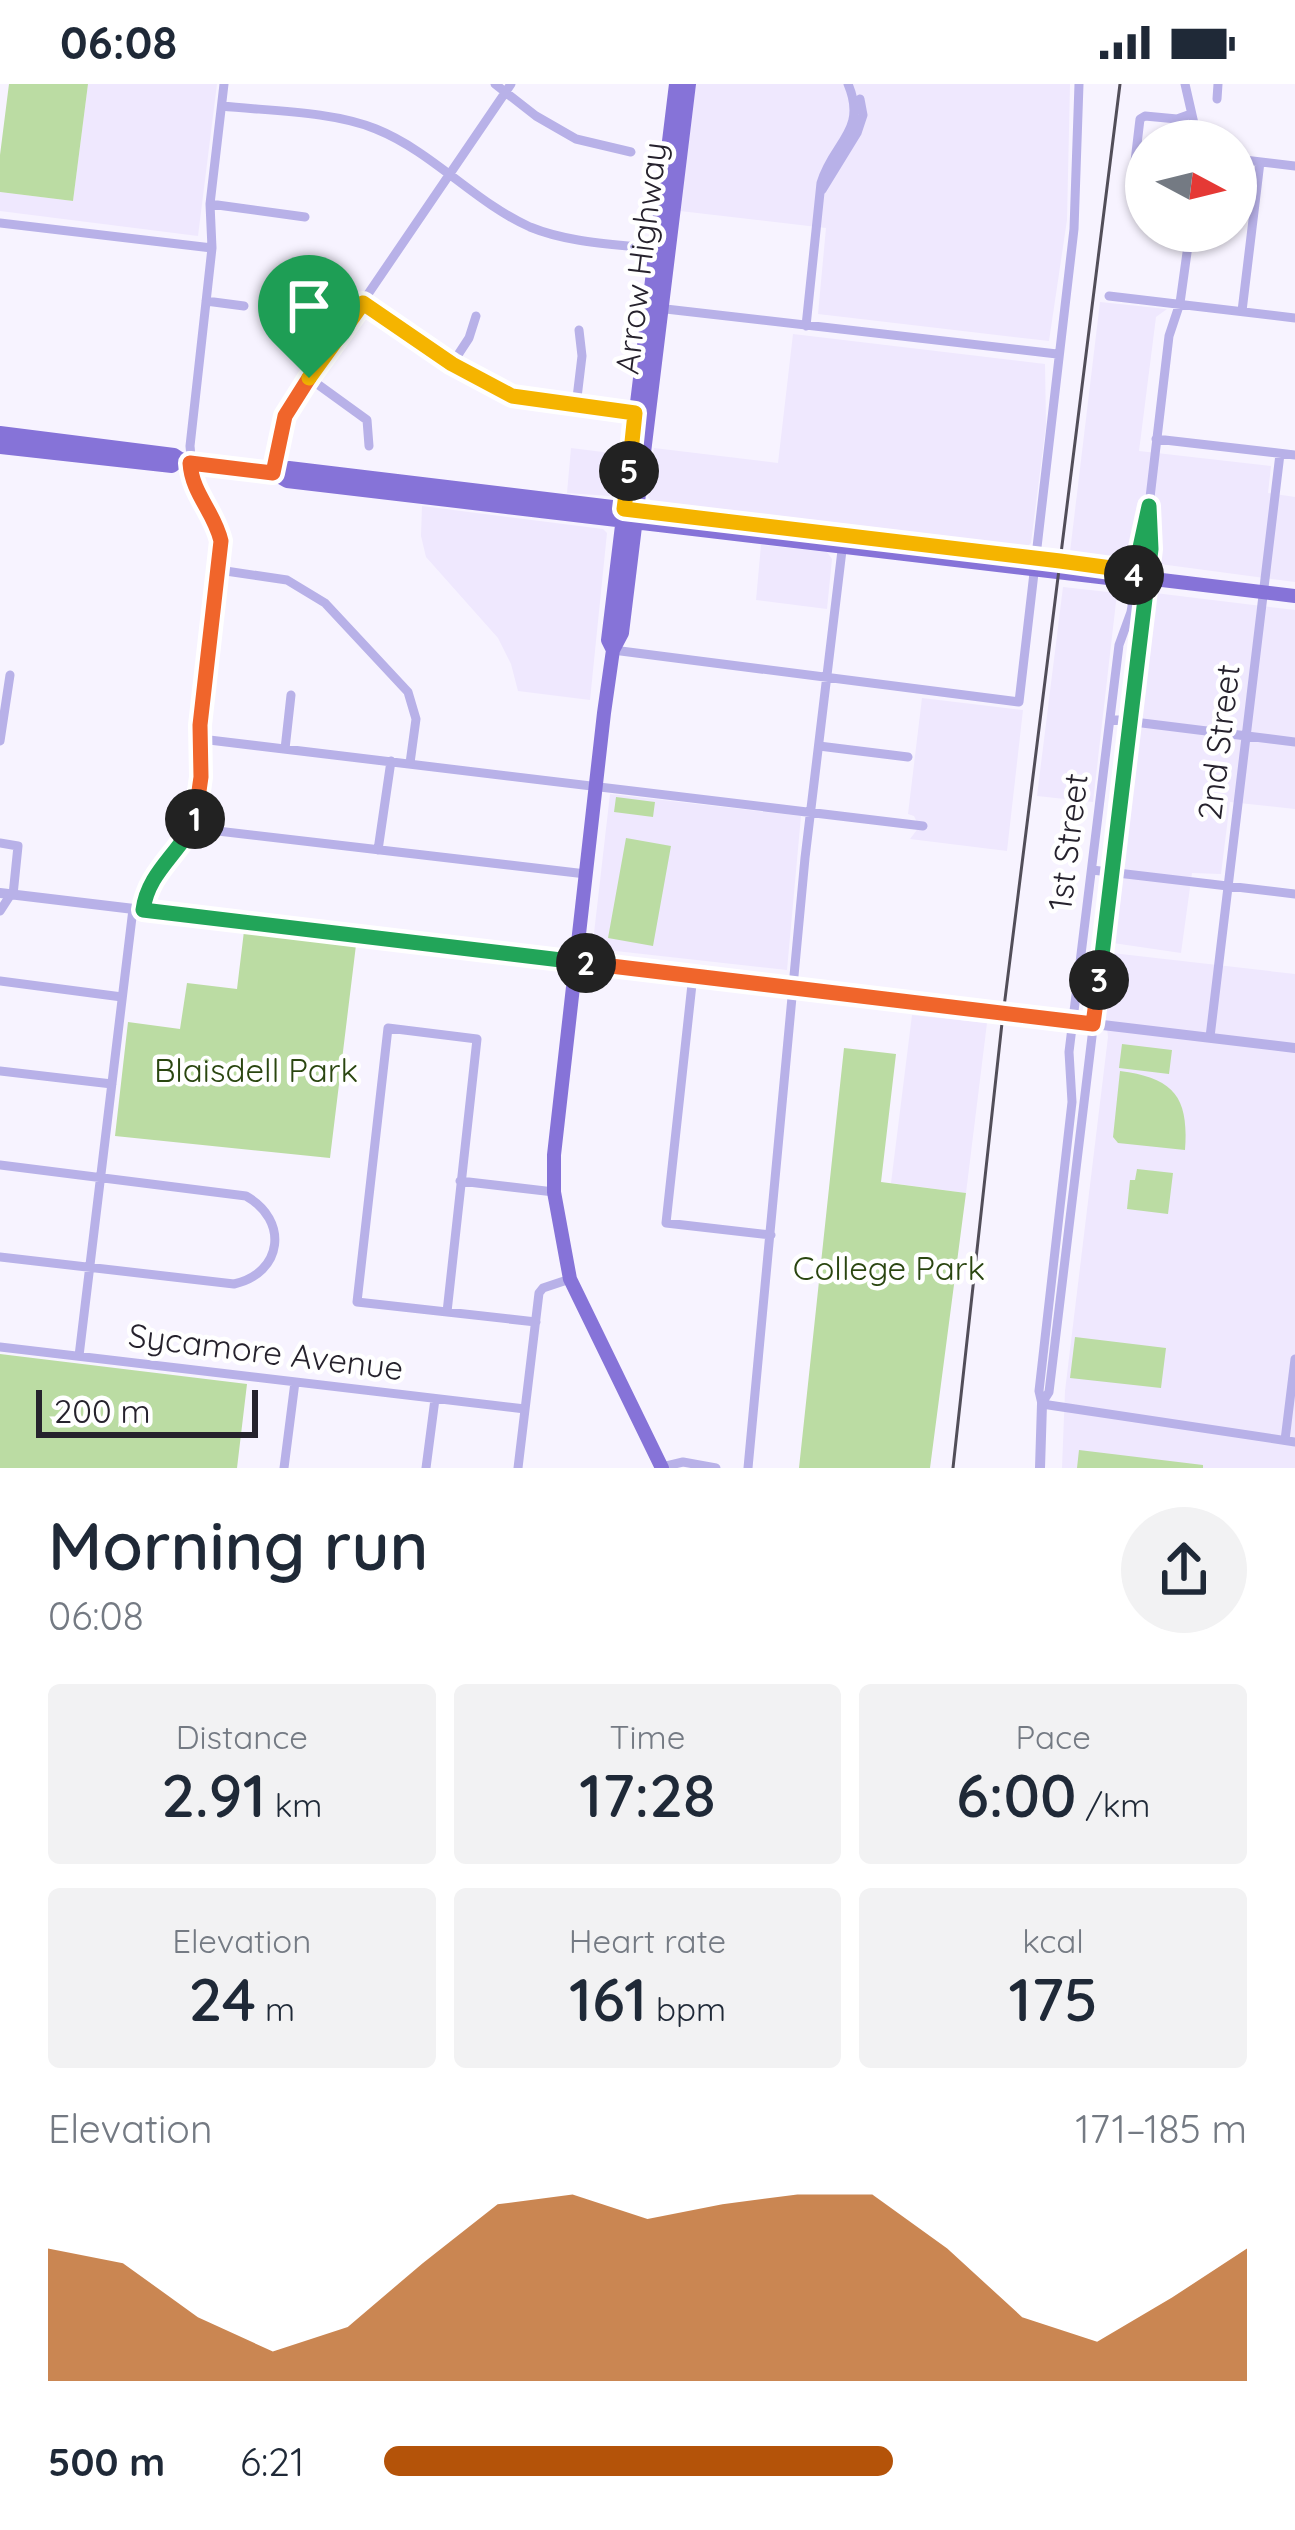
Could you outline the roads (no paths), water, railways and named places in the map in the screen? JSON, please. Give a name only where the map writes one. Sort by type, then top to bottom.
[{"type":"main road","name":"Arrow Highway","points":[[662,1467],[570,1279],[554,1192],[555,1136],[613,650],[608,640],[630,516],[676,84]]},
{"type":"main road","name":"Arrow Highway","points":[[661,249],[689,84]]},
{"type":"main road","points":[[0,434],[174,455],[185,462]]},
{"type":"main road","points":[[0,447],[172,466],[185,462],[273,473],[289,468],[630,516],[1037,564],[1125,580],[1142,577],[1295,596]]},
{"type":"street","points":[[79,1356],[122,997],[138,909],[148,884],[192,828],[198,811],[221,541],[185,462],[212,248],[210,204],[224,84]]},
{"type":"street","points":[[495,84],[509,88],[536,116],[576,139],[631,152]]},
{"type":"street","points":[[806,326],[823,190],[863,116],[852,84]]},
{"type":"street","points":[[613,650],[1018,701],[1074,229],[1079,84]]},
{"type":"street","points":[[1185,84],[1193,120]]},
{"type":"street","points":[[1217,99],[1218,84]]},
{"type":"street","points":[[273,473],[285,416],[509,88]]},
{"type":"street","points":[[222,106],[371,126],[418,150],[530,227],[559,236],[661,249]]},
{"type":"street","points":[[1140,120],[1191,114]]},
{"type":"street","points":[[1257,162],[1295,166]]},
{"type":"street","points":[[1242,311],[1260,162]]},
{"type":"street","points":[[210,204],[305,217]]},
{"type":"street","points":[[0,223],[212,248]]},
{"type":"street","name":"1st Street","points":[[1040,1468],[1039,1391],[1072,1102],[1073,1021],[1119,646],[1153,537],[1149,506],[1168,336],[1180,303],[1187,252]]},
{"type":"street","points":[[1109,296],[1295,318]]},
{"type":"street","points":[[206,301],[244,306]]},
{"type":"street","points":[[363,303],[452,364],[512,396],[642,414]]},
{"type":"street","points":[[654,308],[1057,354]]},
{"type":"street","points":[[452,364],[476,316]]},
{"type":"street","points":[[576,406],[582,356],[578,330]]},
{"type":"street","points":[[309,378],[367,420],[369,446]]},
{"type":"street","points":[[1156,439],[1295,455]]},
{"type":"street","name":"2nd Street","points":[[1210,1037],[1280,454]]},
{"type":"street","points":[[748,1468],[811,810],[843,541]]},
{"type":"street","points":[[219,570],[287,580],[325,603],[408,692],[416,719],[410,763]]},
{"type":"street","name":"1st Street","points":[[1042,1404],[1049,1392],[1112,873],[1142,577]]},
{"type":"street","points":[[0,741],[10,675]]},
{"type":"street","points":[[285,748],[291,695]]},
{"type":"street","points":[[1110,719],[1295,742]]},
{"type":"street","points":[[201,739],[923,826]]},
{"type":"street","points":[[819,746],[908,758]]},
{"type":"street","points":[[378,850],[391,761]]},
{"type":"street","points":[[192,828],[586,874]]},
{"type":"street","points":[[0,843],[18,846],[0,911]]},
{"type":"street","points":[[1092,870],[1295,894]]},
{"type":"street","points":[[8,894],[1295,1048]]},
{"type":"street","points":[[693,975],[667,1223],[771,1234]]},
{"type":"street","points":[[0,981],[122,997]]},
{"type":"street","points":[[447,1312],[477,1039],[388,1028],[357,1302],[536,1322]]},
{"type":"street","points":[[0,1071],[112,1084]]},
{"type":"street","points":[[0,1165],[246,1196],[268,1212],[274,1227],[270,1259],[260,1274],[234,1284],[0,1257]]},
{"type":"street","points":[[460,1181],[554,1192]]},
{"type":"street","points":[[518,1468],[543,1288],[570,1279]]},
{"type":"street","name":"Sycamore Avenue","points":[[0,1346],[525,1409]]},
{"type":"street","points":[[1042,1404],[1290,1441],[1295,1359]]},
{"type":"street","points":[[284,1468],[295,1382]]},
{"type":"street","points":[[426,1468],[435,1399]]},
{"type":"street","points":[[662,1467],[683,1462],[716,1468]]},
{"type":"railway","points":[[953,1468],[1002,1023],[1120,84]]},
{"type":"park label","name":"Blaisdell Park","points":[[256,1069]]},
{"type":"park label","name":"College Park","points":[[889,1267]]}]
